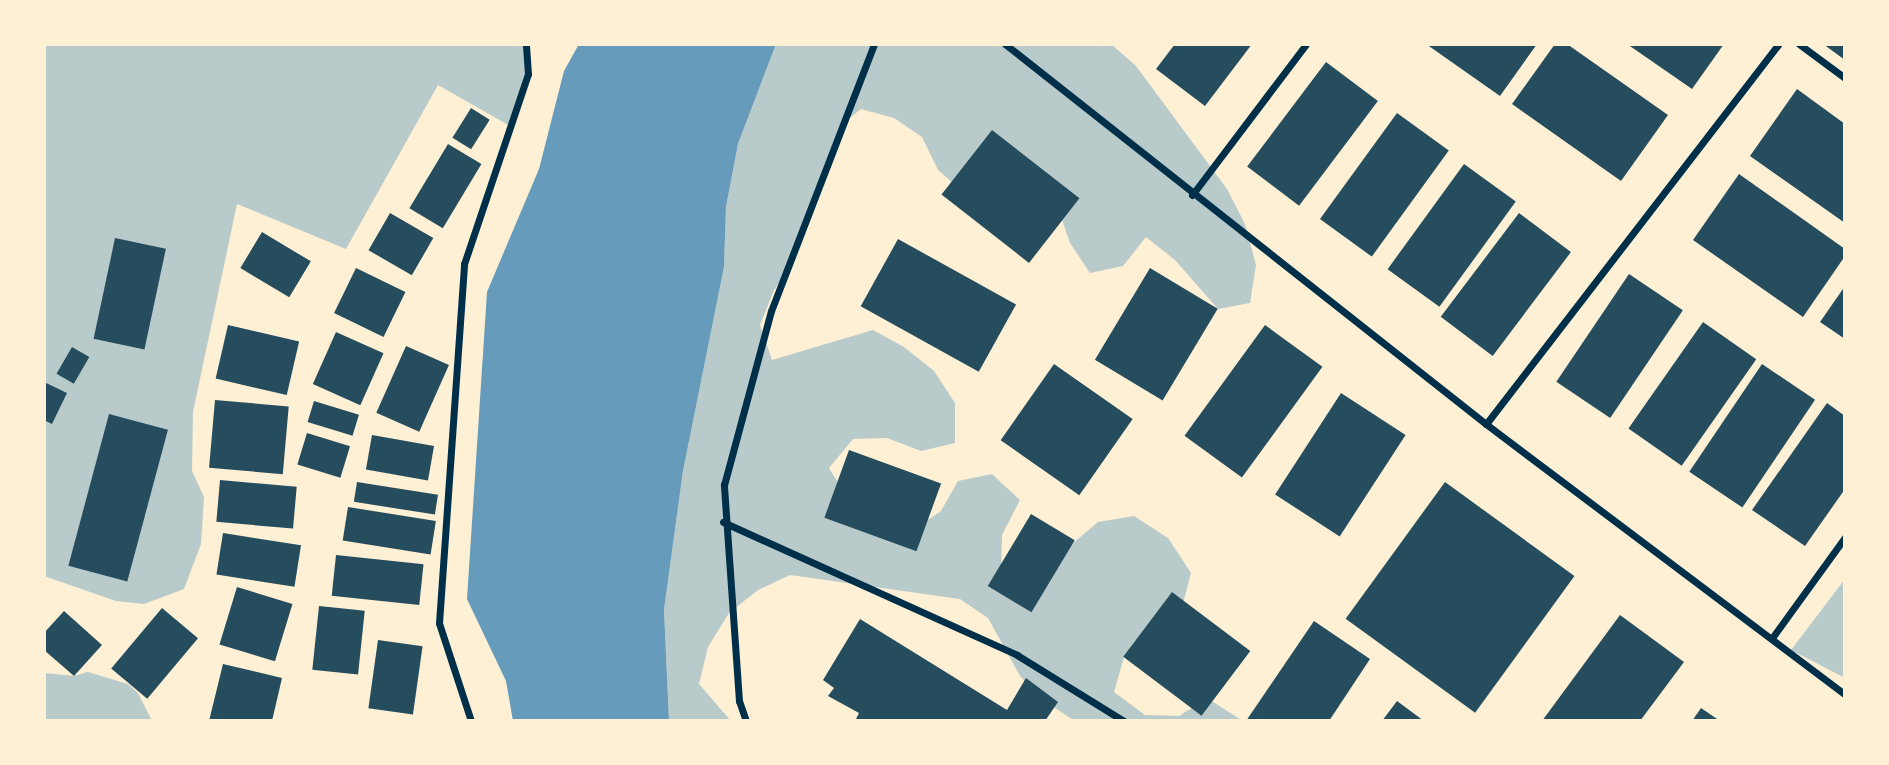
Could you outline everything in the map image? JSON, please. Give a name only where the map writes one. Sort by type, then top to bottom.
[{"type":"street","points":[[471,721],[439,623],[464,264],[528,74],[526,44]]},
{"type":"street","points":[[746,721],[739,701],[723,522],[724,485],[753,365],[793,247],[874,44]]},
{"type":"street","points":[[1005,44],[1192,195],[1486,424],[1845,695]]},
{"type":"street","points":[[1192,195],[1306,44]]},
{"type":"street","points":[[1486,424],[1779,44]]},
{"type":"street","points":[[1799,44],[1845,78]]},
{"type":"street","points":[[723,522],[1017,655],[1124,721]]},
{"type":"street","points":[[1772,638],[1845,537]]},
{"type":"shaded area","points":[[44,44],[526,44],[528,74],[510,126],[438,85],[346,249],[237,204],[193,412],[192,471],[204,497],[201,544],[184,589],[144,604],[116,601],[44,576]]},
{"type":"shaded area","points":[[776,44],[1111,44],[1136,66],[1227,189],[1245,224],[1256,265],[1250,303],[1218,309],[1175,260],[1146,237],[1123,266],[1090,273],[1070,243],[1059,211],[962,191],[938,170],[922,137],[894,118],[861,109],[840,126],[795,259],[774,290],[760,325],[772,360],[873,330],[904,347],[934,371],[955,403],[955,443],[921,451],[887,438],[853,439],[829,468],[849,500],[913,530],[941,511],[958,481],[992,474],[1020,500],[1002,535],[1001,574],[1072,544],[1098,522],[1134,516],[1168,538],[1191,573],[1181,611],[1124,657],[1114,692],[1145,715],[1179,716],[1207,698],[1243,721],[1075,721],[1041,699],[1020,676],[988,618],[960,599],[790,575],[758,590],[729,613],[708,647],[699,684],[731,721],[669,721],[664,610],[683,471],[724,267],[726,207],[738,144]]},
{"type":"shaded area","points":[[1845,579],[1845,678],[1791,650]]},
{"type":"shaded area","points":[[88,672],[128,684],[138,693],[152,721],[44,721],[44,673],[74,676]]},
{"type":"water","points":[[579,44],[776,44],[738,144],[726,207],[724,267],[683,471],[664,610],[669,721],[513,721],[506,681],[467,599],[487,292],[539,169],[564,71]]},
{"type":"building","points":[[1175,44],[1252,44],[1205,106],[1156,69]]},
{"type":"building","points":[[1426,44],[1537,44],[1500,96]]},
{"type":"building","points":[[1555,44],[1567,44],[1668,115],[1621,181],[1512,104]]},
{"type":"building","points":[[1627,44],[1724,44],[1692,89]]},
{"type":"building","points":[[1823,44],[1845,44],[1845,60]]},
{"type":"building","points":[[1326,62],[1378,101],[1299,206],[1247,167]]},
{"type":"building","points":[[1797,89],[1845,124],[1845,223],[1750,156]]},
{"type":"building","points":[[471,108],[490,120],[471,149],[452,138]]},
{"type":"building","points":[[1397,113],[1449,151],[1372,257],[1320,219]]},
{"type":"building","points":[[992,130],[1079,198],[1029,263],[942,195]]},
{"type":"building","points":[[448,144],[481,164],[443,228],[409,208]]},
{"type":"building","points":[[1464,164],[1516,202],[1439,307],[1388,269]]},
{"type":"building","points":[[1739,174],[1845,249],[1845,256],[1803,317],[1693,240]]},
{"type":"building","points":[[390,213],[433,238],[412,275],[368,250]]},
{"type":"building","points":[[1519,213],[1571,252],[1493,356],[1441,317]]},
{"type":"building","points":[[262,232],[311,261],[289,297],[240,268]]},
{"type":"building","points":[[115,238],[166,249],[144,350],[94,339]]},
{"type":"building","points":[[898,239],[1016,304],[979,372],[861,306]]},
{"type":"building","points":[[356,268],[405,292],[384,337],[334,313]]},
{"type":"building","points":[[1150,268],[1218,309],[1163,400],[1095,360]]},
{"type":"building","points":[[1629,274],[1683,310],[1610,418],[1556,382]]},
{"type":"building","points":[[1845,286],[1845,339],[1820,322]]},
{"type":"building","points":[[1703,322],[1756,359],[1682,466],[1628,428]]},
{"type":"building","points":[[228,325],[299,341],[287,395],[216,379]]},
{"type":"building","points":[[1265,325],[1322,367],[1242,478],[1184,436]]},
{"type":"building","points":[[336,332],[384,353],[360,405],[313,384]]},
{"type":"building","points":[[406,346],[449,365],[419,432],[376,413]]},
{"type":"building","points":[[72,347],[89,357],[74,384],[56,374]]},
{"type":"building","points":[[1054,364],[1133,419],[1079,495],[1001,440]]},
{"type":"building","points":[[1762,364],[1815,400],[1742,508],[1689,472]]},
{"type":"building","points":[[44,382],[67,393],[52,424],[44,420]]},
{"type":"building","points":[[1341,393],[1406,435],[1340,536],[1275,494]]},
{"type":"building","points":[[215,400],[289,406],[283,474],[209,468]]},
{"type":"building","points":[[314,401],[359,415],[353,436],[308,422]]},
{"type":"building","points":[[1827,403],[1845,416],[1845,489],[1805,546],[1752,510]]},
{"type":"building","points":[[109,414],[168,430],[127,581],[68,566]]},
{"type":"building","points":[[307,433],[350,446],[340,478],[297,465]]},
{"type":"building","points":[[372,435],[434,446],[428,480],[366,469]]},
{"type":"building","points":[[849,450],[941,484],[916,551],[824,518]]},
{"type":"building","points":[[220,480],[297,487],[293,529],[216,522]]},
{"type":"building","points":[[357,482],[438,495],[435,515],[354,502]]},
{"type":"building","points":[[1445,482],[1574,576],[1475,713],[1346,619]]},
{"type":"building","points":[[348,507],[436,521],[431,555],[343,541]]},
{"type":"building","points":[[1031,514],[1075,540],[1031,612],[988,586]]},
{"type":"building","points":[[223,533],[301,545],[294,587],[216,574]]},
{"type":"building","points":[[336,555],[424,564],[419,605],[332,596]]},
{"type":"building","points":[[237,587],[292,604],[275,661],[219,644]]},
{"type":"building","points":[[1172,592],[1250,651],[1202,716],[1123,657]]},
{"type":"building","points":[[319,606],[365,611],[358,674],[312,670]]},
{"type":"building","points":[[162,608],[198,638],[147,699],[111,669]]},
{"type":"building","points":[[64,611],[102,645],[74,676],[44,650],[44,633]]},
{"type":"building","points":[[1620,615],[1684,662],[1640,721],[1542,721]]},
{"type":"building","points":[[860,619],[1007,710],[1026,678],[1058,702],[1045,721],[855,721],[859,713],[828,696],[834,688],[823,680]]},
{"type":"building","points":[[1314,621],[1370,659],[1329,721],[1246,721]]},
{"type":"building","points":[[378,640],[423,646],[413,715],[368,708]]},
{"type":"building","points":[[223,664],[282,678],[272,721],[209,721]]},
{"type":"building","points":[[1397,701],[1424,721],[1382,721]]},
{"type":"building","points":[[1701,708],[1720,721],[1692,721]]}]
